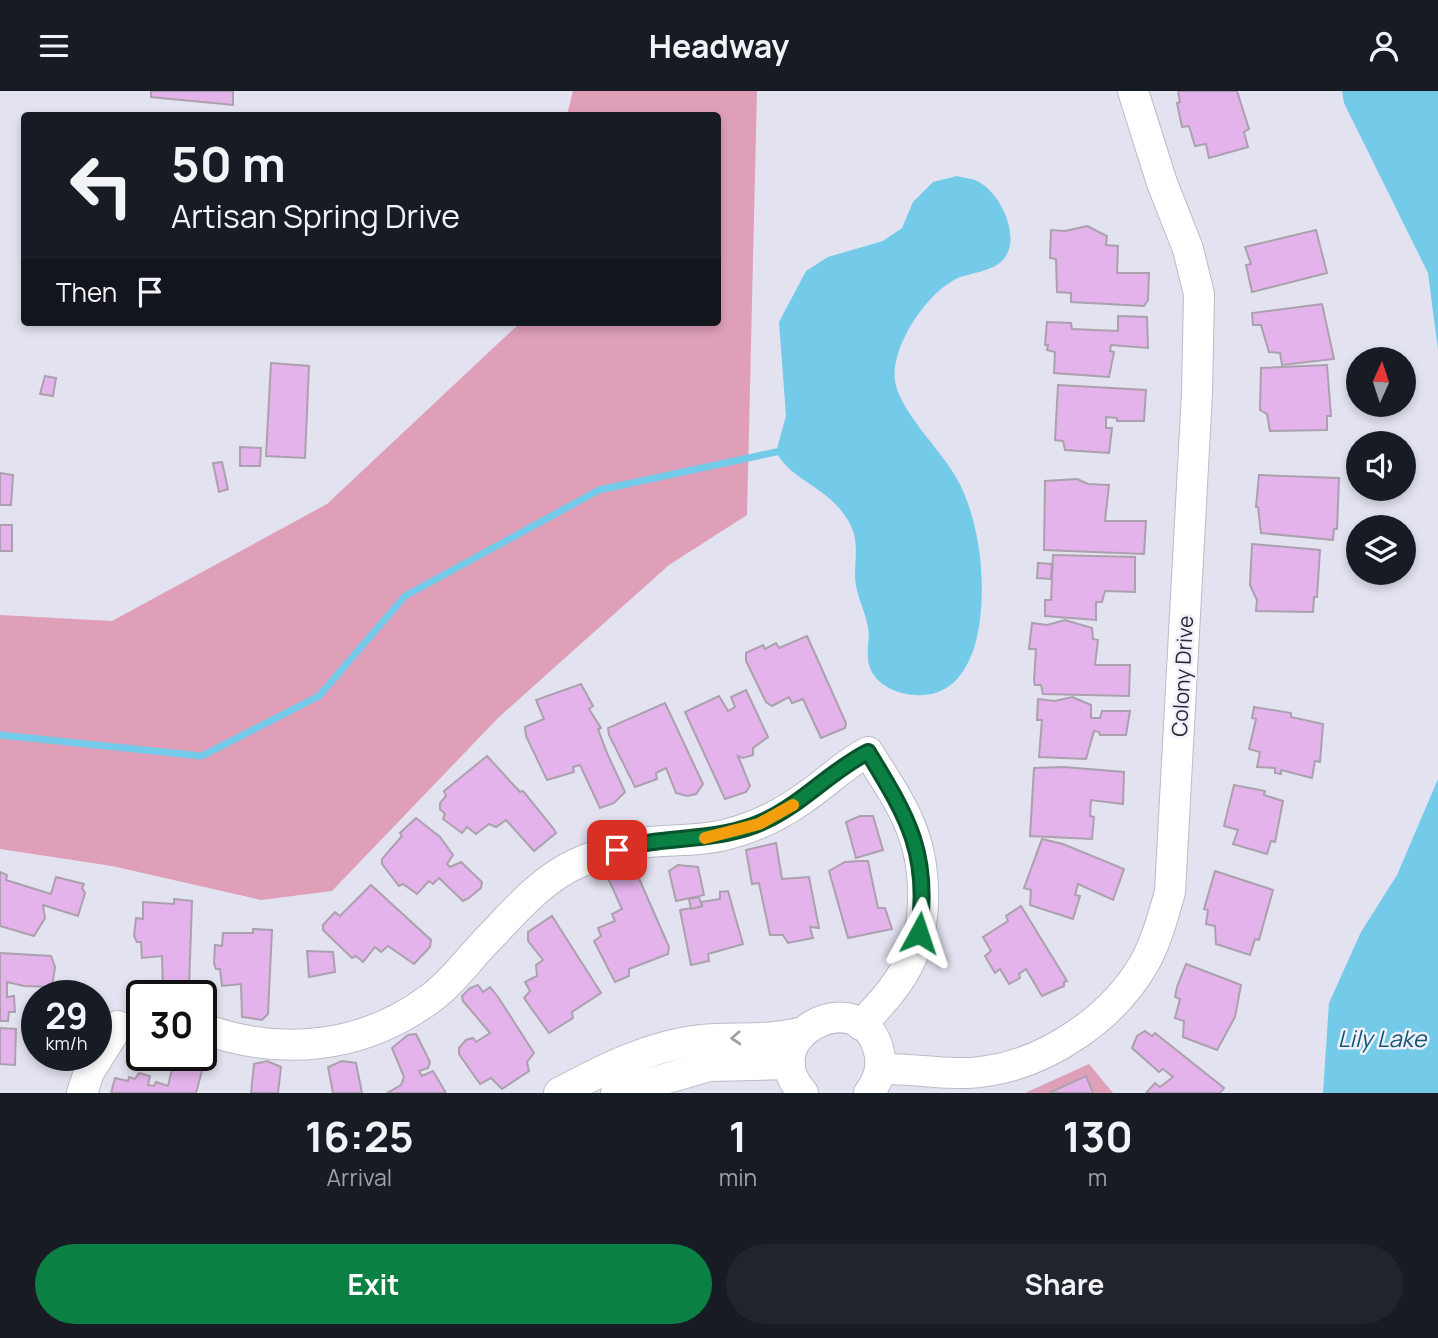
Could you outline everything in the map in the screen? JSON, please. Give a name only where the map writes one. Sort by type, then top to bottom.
[{"type":"street","name":"Colony Drive","points":[[874,1081],[986,1071],[1053,1049],[1091,1024],[1143,964],[1157,938],[1170,892],[1197,393],[1199,294],[1188,249],[1162,183],[1133,91]]},
{"type":"street","points":[[217,1033],[257,1044],[301,1047],[344,1040],[384,1026],[433,997],[535,892],[577,863],[637,843],[695,840],[728,834],[759,824],[803,799],[846,764],[868,752],[910,824],[918,850],[921,879],[919,933],[908,965],[882,1002],[860,1025]]},
{"type":"street","points":[[559,1093],[608,1066],[651,1051],[699,1040],[780,1038],[803,1032],[820,1020],[834,1017],[860,1025],[878,1046],[874,1081]]},
{"type":"street","points":[[82,1093],[89,1072],[123,1021]]},
{"type":"street","points":[[803,1032],[792,1050],[790,1063],[793,1077],[803,1093]]},
{"type":"street","points":[[616,1093],[667,1076],[709,1066],[790,1063]]},
{"type":"shaded area","points":[[573,91],[757,91],[747,515],[669,565],[499,717],[332,891],[261,900],[112,866],[0,849],[0,615],[112,621],[327,504],[517,326],[721,326],[721,112],[568,112]]},
{"type":"shaded area","points":[[1089,1064],[1113,1093],[1025,1093]]},
{"type":"water","points":[[1342,91],[1438,91],[1438,350],[1428,273],[1344,103]]},
{"type":"water","points":[[957,176],[975,180],[994,195],[1010,229],[1008,252],[1002,261],[993,267],[958,278],[934,295],[905,337],[898,353],[895,381],[905,405],[950,468],[966,497],[977,539],[982,585],[981,608],[974,648],[962,673],[942,691],[914,695],[887,687],[874,675],[870,667],[869,631],[855,582],[856,543],[850,524],[832,501],[792,471],[776,452],[786,416],[779,322],[806,271],[828,257],[883,241],[902,228],[913,202],[933,182]]},
{"type":"water","name":"Lily Lake","points":[[1438,779],[1438,1093],[1323,1093],[1329,1003],[1361,932],[1397,875]]},
{"type":"building","points":[[151,91],[233,91],[233,105],[151,97]]},
{"type":"building","points":[[1178,91],[1237,91],[1249,129],[1244,132],[1248,147],[1209,158],[1206,144],[1195,146],[1189,126],[1182,127],[1177,103],[1180,102]]},
{"type":"building","points":[[1087,226],[1107,236],[1106,245],[1118,246],[1117,273],[1149,273],[1148,300],[1144,306],[1071,302],[1071,293],[1057,292],[1056,259],[1050,258],[1051,230],[1065,231]]},
{"type":"building","points":[[1316,230],[1327,273],[1252,292],[1246,265],[1251,264],[1245,247]]},
{"type":"building","points":[[1322,304],[1334,359],[1282,365],[1280,353],[1269,352],[1261,325],[1253,325],[1252,313]]},
{"type":"building","points":[[1118,316],[1147,317],[1148,348],[1111,345],[1110,351],[1114,352],[1109,377],[1054,373],[1055,352],[1047,350],[1048,345],[1045,345],[1047,322],[1071,323],[1072,329],[1118,331]]},
{"type":"building","points":[[271,363],[309,366],[305,458],[266,456]]},
{"type":"building","points":[[1327,365],[1331,416],[1327,416],[1327,430],[1270,431],[1267,414],[1260,410],[1261,368]]},
{"type":"building","points":[[45,376],[56,378],[53,396],[40,394]]},
{"type":"building","points":[[1058,385],[1146,390],[1144,421],[1117,421],[1117,418],[1106,417],[1106,428],[1112,428],[1109,453],[1065,450],[1063,441],[1055,440]]},
{"type":"building","points":[[240,447],[261,448],[260,466],[240,466]]},
{"type":"building","points":[[222,462],[228,489],[219,492],[213,463]]},
{"type":"building","points":[[0,473],[13,475],[11,505],[0,505]]},
{"type":"building","points":[[1259,475],[1339,478],[1337,529],[1334,529],[1333,540],[1261,533],[1256,507]]},
{"type":"building","points":[[1077,479],[1088,484],[1109,485],[1105,521],[1146,521],[1144,554],[1044,550],[1045,481]]},
{"type":"building","points":[[0,525],[12,525],[12,551],[0,551]]},
{"type":"building","points":[[1252,544],[1320,550],[1317,597],[1314,597],[1313,612],[1256,611],[1257,600],[1250,585]]},
{"type":"building","points":[[1053,555],[1135,557],[1135,592],[1105,591],[1102,602],[1096,602],[1096,620],[1045,616],[1045,600],[1051,600]]},
{"type":"building","points":[[1038,563],[1052,564],[1051,579],[1037,578]]},
{"type":"building","points":[[1065,620],[1092,628],[1093,639],[1098,640],[1095,665],[1130,665],[1129,696],[1043,694],[1041,685],[1035,685],[1036,649],[1029,649],[1032,623],[1047,625]]},
{"type":"building","points":[[807,636],[846,723],[845,728],[821,738],[803,699],[792,703],[789,697],[772,706],[766,702],[746,661],[746,653],[763,645],[765,649],[776,643],[779,648]]},
{"type":"building","points":[[581,684],[593,706],[589,709],[601,728],[598,729],[625,792],[614,803],[600,808],[580,765],[573,767],[574,772],[547,780],[526,736],[525,727],[544,719],[536,700]]},
{"type":"building","points":[[746,690],[768,737],[753,748],[753,755],[743,758],[738,756],[750,786],[746,792],[725,799],[685,712],[719,696],[728,711],[735,707],[731,697]]},
{"type":"building","points":[[1072,697],[1091,705],[1091,718],[1100,718],[1102,711],[1130,711],[1126,735],[1100,735],[1094,731],[1086,759],[1039,757],[1042,720],[1037,720],[1038,699],[1055,701]]},
{"type":"building","points":[[665,703],[703,784],[696,794],[687,796],[676,793],[666,768],[656,773],[657,779],[635,787],[609,735],[608,728]]},
{"type":"building","points":[[1254,707],[1291,713],[1291,717],[1323,724],[1320,762],[1315,761],[1312,778],[1281,770],[1281,774],[1275,773],[1275,768],[1257,767],[1260,752],[1249,749],[1256,719],[1252,718]]},
{"type":"building","points":[[487,756],[520,792],[523,791],[556,833],[534,851],[506,820],[496,827],[489,824],[476,834],[467,827],[462,833],[443,819],[445,814],[440,809],[440,803],[446,796],[444,791]]},
{"type":"building","points":[[1064,767],[1124,772],[1123,804],[1091,800],[1090,816],[1094,817],[1092,839],[1030,836],[1034,768]]},
{"type":"building","points":[[1234,785],[1265,791],[1264,795],[1283,801],[1275,842],[1271,841],[1267,854],[1233,844],[1238,830],[1224,826]]},
{"type":"building","points":[[860,816],[873,816],[883,850],[856,858],[846,822]]},
{"type":"building","points":[[416,818],[440,837],[453,855],[447,864],[450,867],[461,862],[482,882],[481,888],[469,898],[463,901],[439,878],[433,884],[429,881],[417,894],[403,884],[399,886],[382,864],[382,859],[402,836],[400,833]]},
{"type":"building","points":[[1042,839],[1063,844],[1124,869],[1113,900],[1078,884],[1075,895],[1080,896],[1073,919],[1030,905],[1031,890],[1024,888]]},
{"type":"building","points":[[776,843],[782,879],[809,877],[819,928],[810,927],[813,938],[788,943],[783,935],[770,935],[759,883],[752,884],[746,850]]},
{"type":"building","points":[[868,861],[878,908],[885,908],[892,929],[848,938],[829,871],[845,862]]},
{"type":"building","points":[[678,865],[698,867],[704,895],[676,901],[669,871]]},
{"type":"building","points":[[634,867],[669,947],[668,954],[629,969],[629,976],[615,982],[594,941],[601,936],[598,928],[615,921],[612,914],[622,909],[608,878]]},
{"type":"building","points":[[1215,871],[1273,890],[1259,940],[1255,939],[1250,955],[1216,944],[1215,926],[1206,924],[1208,910],[1204,909]]},
{"type":"building","points":[[0,872],[7,875],[6,880],[51,894],[56,877],[84,884],[82,888],[85,893],[78,916],[43,905],[45,918],[34,936],[0,926]]},
{"type":"building","points":[[371,885],[431,940],[430,947],[414,964],[388,946],[381,952],[375,947],[363,962],[356,956],[352,958],[323,930],[323,925],[335,912],[340,916]]},
{"type":"building","points":[[728,891],[743,944],[708,954],[709,961],[691,965],[680,910],[702,906],[701,902],[720,899],[720,892]]},
{"type":"building","points":[[699,897],[702,906],[691,909],[689,899]]},
{"type":"building","points":[[174,899],[192,901],[189,980],[163,980],[162,956],[142,958],[141,942],[137,942],[134,936],[136,918],[143,919],[143,902],[174,904]]},
{"type":"building","points":[[1021,906],[1067,981],[1064,986],[1042,996],[1026,969],[1019,974],[1020,978],[1009,984],[1000,969],[995,973],[985,956],[991,951],[983,937],[1008,921],[1006,916]]},
{"type":"building","points":[[552,916],[601,993],[572,1012],[573,1018],[549,1033],[524,998],[530,991],[525,982],[537,976],[536,965],[543,960],[528,941],[528,932]]},
{"type":"building","points":[[253,929],[272,930],[268,1014],[262,1020],[242,1017],[241,984],[222,986],[220,969],[216,969],[214,963],[215,945],[222,946],[223,933],[253,933]]},
{"type":"building","points":[[307,951],[333,952],[335,972],[309,977]]},
{"type":"building","points":[[0,953],[51,956],[55,967],[53,980],[21,980],[21,985],[7,982],[7,997],[14,996],[15,1012],[9,1012],[8,1021],[0,1021]]},
{"type":"building","points":[[1186,964],[1241,985],[1235,1017],[1217,1050],[1183,1037],[1184,1021],[1175,1018],[1180,999],[1175,997],[1177,987]]},
{"type":"building","points":[[478,985],[483,992],[490,987],[534,1053],[527,1062],[529,1071],[502,1089],[491,1078],[480,1084],[459,1054],[459,1048],[466,1040],[473,1038],[476,1042],[490,1033],[463,1001],[462,996]]},
{"type":"building","points":[[0,1028],[16,1029],[15,1065],[0,1064]]},
{"type":"building","points":[[1145,1031],[1152,1036],[1155,1033],[1224,1088],[1220,1093],[1146,1093],[1155,1083],[1160,1087],[1173,1077],[1163,1069],[1159,1072],[1132,1048],[1137,1036]]},
{"type":"building","points":[[416,1034],[430,1062],[428,1068],[419,1071],[422,1076],[433,1071],[446,1093],[387,1093],[401,1085],[404,1077],[392,1048],[408,1035]]},
{"type":"building","points":[[267,1061],[281,1067],[278,1093],[251,1093],[254,1064]]},
{"type":"building","points":[[342,1061],[356,1063],[362,1093],[333,1093],[328,1067]]},
{"type":"building","points":[[172,1071],[202,1071],[196,1093],[111,1093],[115,1078],[128,1081],[129,1077],[135,1079],[139,1073],[150,1076],[148,1085],[154,1086],[156,1082],[168,1086]]},
{"type":"building","points":[[1086,1076],[1093,1093],[1049,1093]]},
{"type":"waterway","points":[[0,735],[202,756],[319,696],[405,596],[599,490],[776,452]]},
{"type":"slow traffic","points":[[705,838],[759,824],[793,805]]},
{"type":"route","points":[[617,850],[637,843],[695,840],[728,834],[759,824],[803,799],[846,764],[868,752],[901,805],[918,850],[922,909],[919,933]]}]
